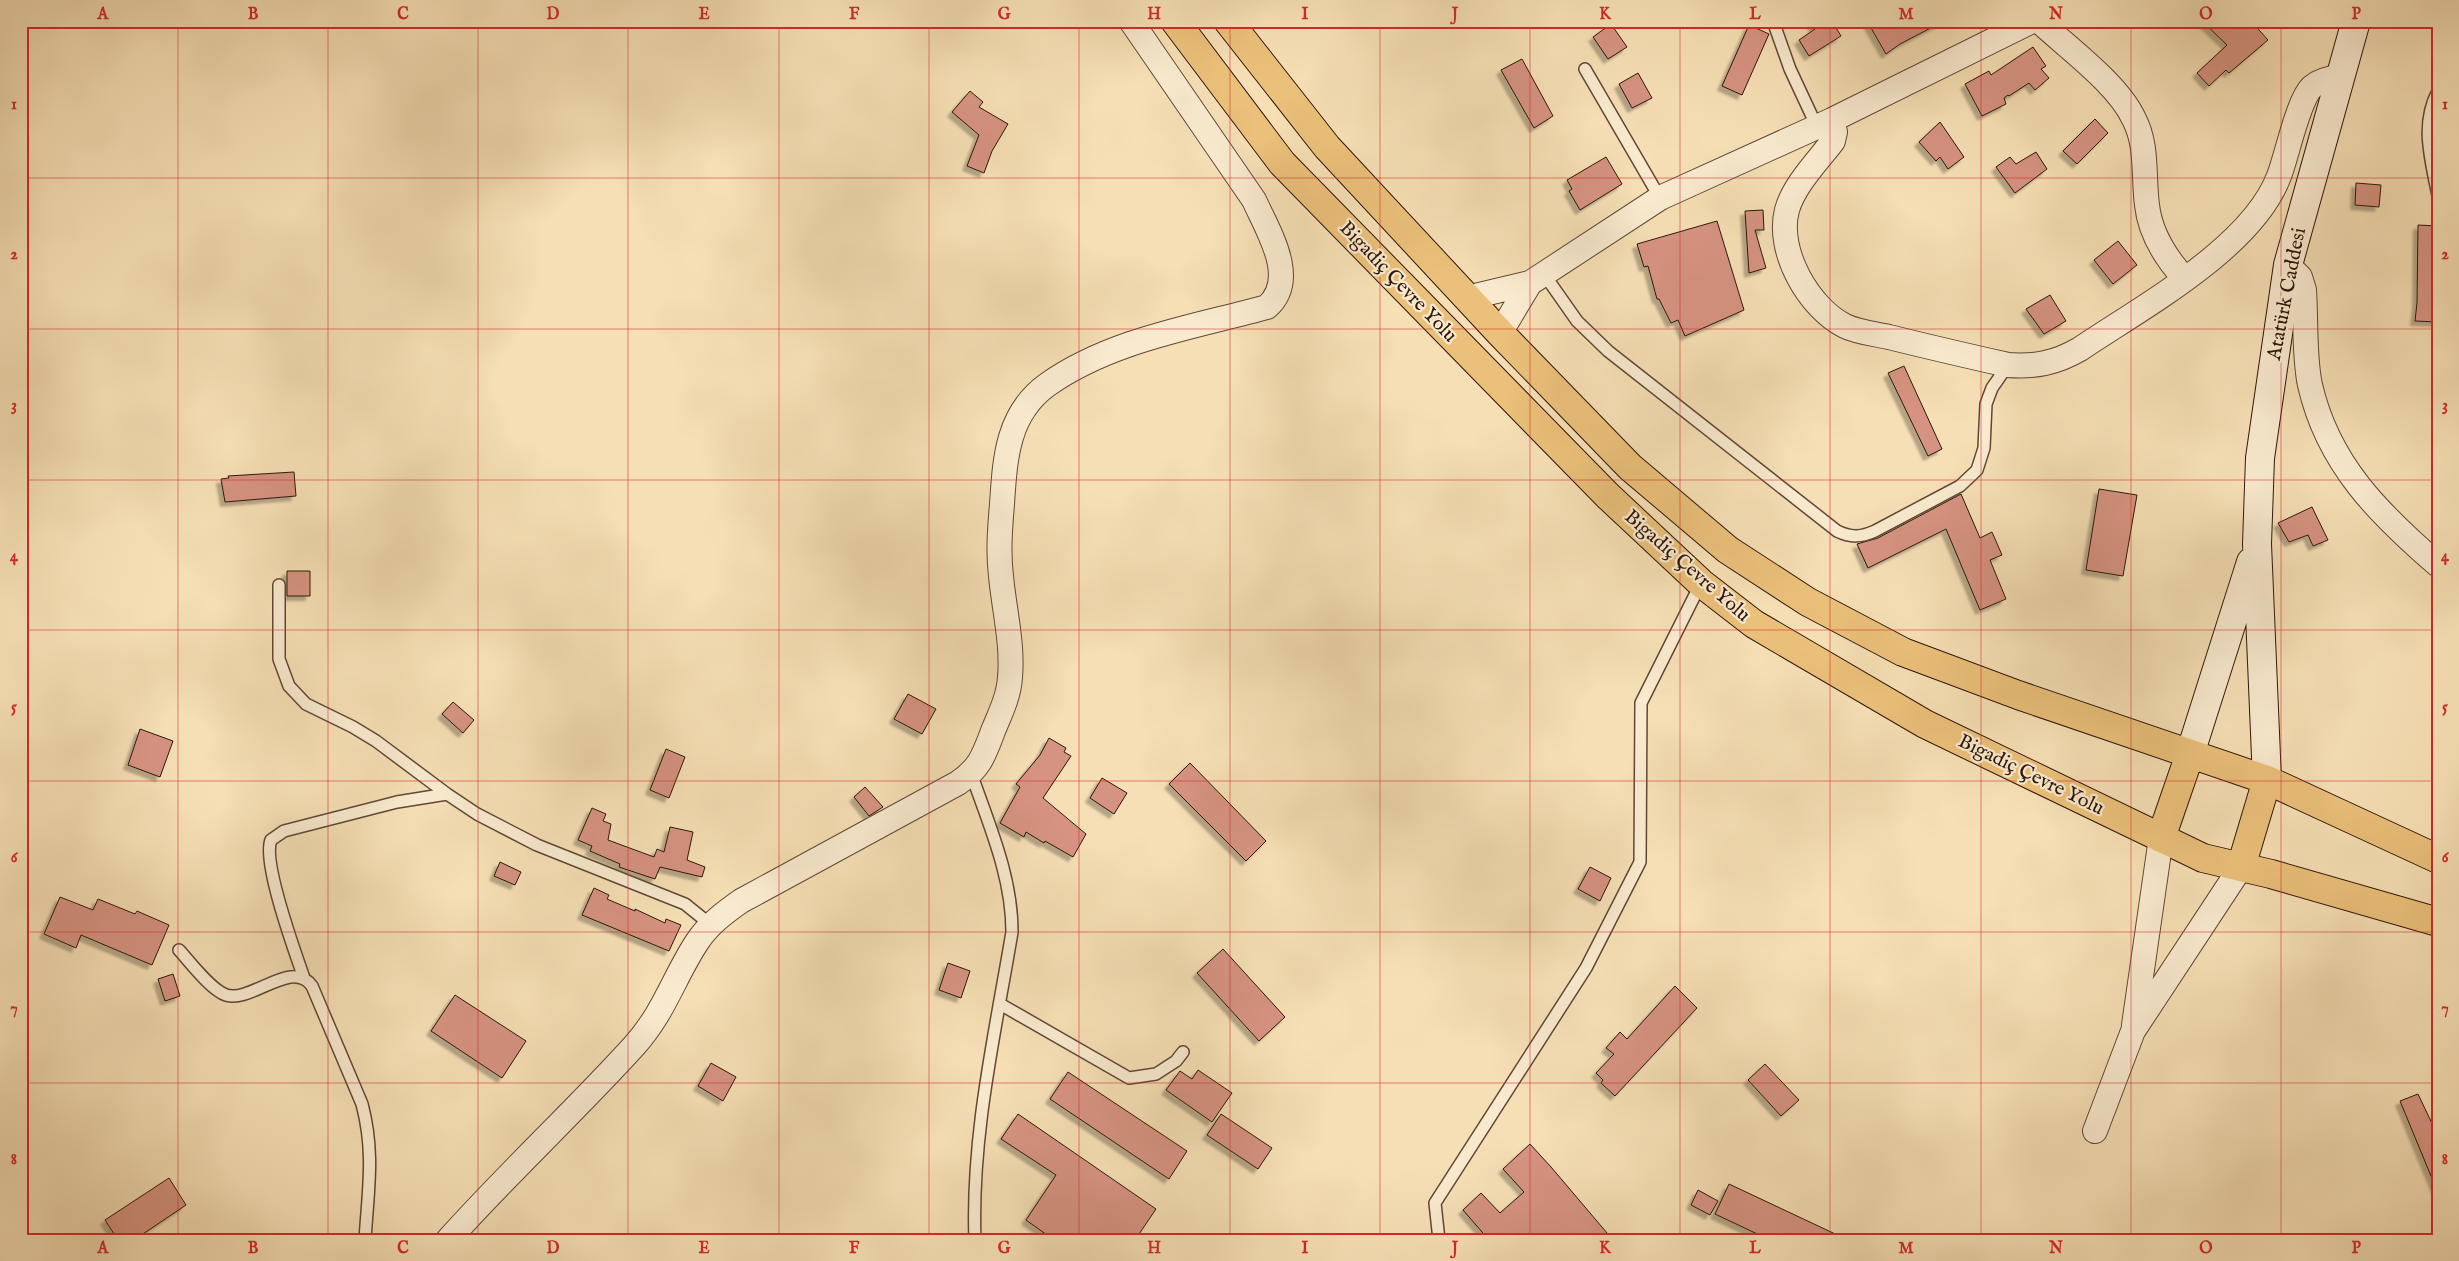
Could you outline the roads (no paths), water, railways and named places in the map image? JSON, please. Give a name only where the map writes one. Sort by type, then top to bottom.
[{"type":"highway","name":"Bigadiç Çevre Yolu","points":[[1175,21],[1282,163],[1608,496],[1701,583],[1754,624],[1925,724],[2203,858],[2438,922]]},
{"type":"highway","name":"Bigadiç Çevre Yolu","points":[[1228,21],[1327,147],[1500,333],[1630,467],[1728,550],[1808,602],[1903,652],[2267,780],[2438,859]]},
{"type":"highway","points":[[2161,838],[2190,754]]},
{"type":"highway","points":[[2241,867],[2267,780]]},
{"type":"main road","name":"Atatürk Caddesi","points":[[2267,780],[2257,544],[2260,458],[2288,265],[2356,21]]},
{"type":"main road","name":"Atatürk Caddesi","points":[[2190,754],[2257,544]]},
{"type":"street","points":[[448,1240],[493,1189],[635,1045],[664,1004],[697,942],[711,924],[741,901],[972,774],[984,754],[1006,698],[1010,679],[1011,660],[999,546],[1006,454],[1017,420],[1028,403],[1046,386],[1086,362],[1133,343],[1267,307],[1275,300],[1280,290],[1282,279],[1275,248],[1254,200],[1131,21]]},
{"type":"street","points":[[1467,298],[1537,278],[1660,198],[1825,124],[2008,27],[2032,21]]},
{"type":"street","points":[[2039,21],[2118,95],[2134,118],[2144,155],[2147,205],[2151,221],[2163,250],[2184,278]]},
{"type":"street","points":[[1825,124],[1835,132],[1833,141],[1794,194],[1786,212],[1786,228],[1790,253],[1798,276],[1818,305],[1846,327],[2008,365],[2030,366],[2064,358],[2184,278],[2223,249],[2262,207],[2279,176],[2305,95],[2320,82],[2340,77]]},
{"type":"street","points":[[2288,265],[2300,277],[2304,290],[2310,383],[2326,432],[2352,478],[2367,499],[2385,518],[2438,565]]},
{"type":"street","points":[[1500,333],[1537,278]]},
{"type":"street","points":[[2133,1032],[2161,838]]},
{"type":"street","points":[[2095,1131],[2133,1032],[2241,867]]},
{"type":"lane","points":[[1773,21],[1790,69],[1825,124]]},
{"type":"lane","points":[[1585,69],[1660,198]]},
{"type":"lane","points":[[2438,90],[2432,102],[2427,126],[2438,196]]},
{"type":"lane","points":[[1537,278],[1608,351],[1837,531],[1850,536],[1866,535],[1875,531],[1969,479],[1982,460],[1986,404],[1992,388],[2008,365]]},
{"type":"lane","points":[[1438,1240],[1435,1203],[1586,968],[1640,862],[1641,703],[1701,583]]},
{"type":"lane","points":[[279,585],[279,659],[285,678],[297,696],[317,710],[353,727],[376,741],[447,794],[485,818],[537,845],[685,904],[711,924]]},
{"type":"lane","points":[[972,774],[1010,890],[1012,932],[975,1168],[975,1240]]},
{"type":"lane","points":[[365,1240],[371,1152],[362,1104],[312,986],[304,978],[286,927],[268,854],[271,840],[284,831],[397,802],[447,794]]},
{"type":"lane","points":[[178,950],[218,991],[230,996],[236,996],[293,976],[304,978]]},
{"type":"lane","points":[[1000,1004],[1129,1078],[1156,1074],[1176,1061],[1183,1052]]}]
